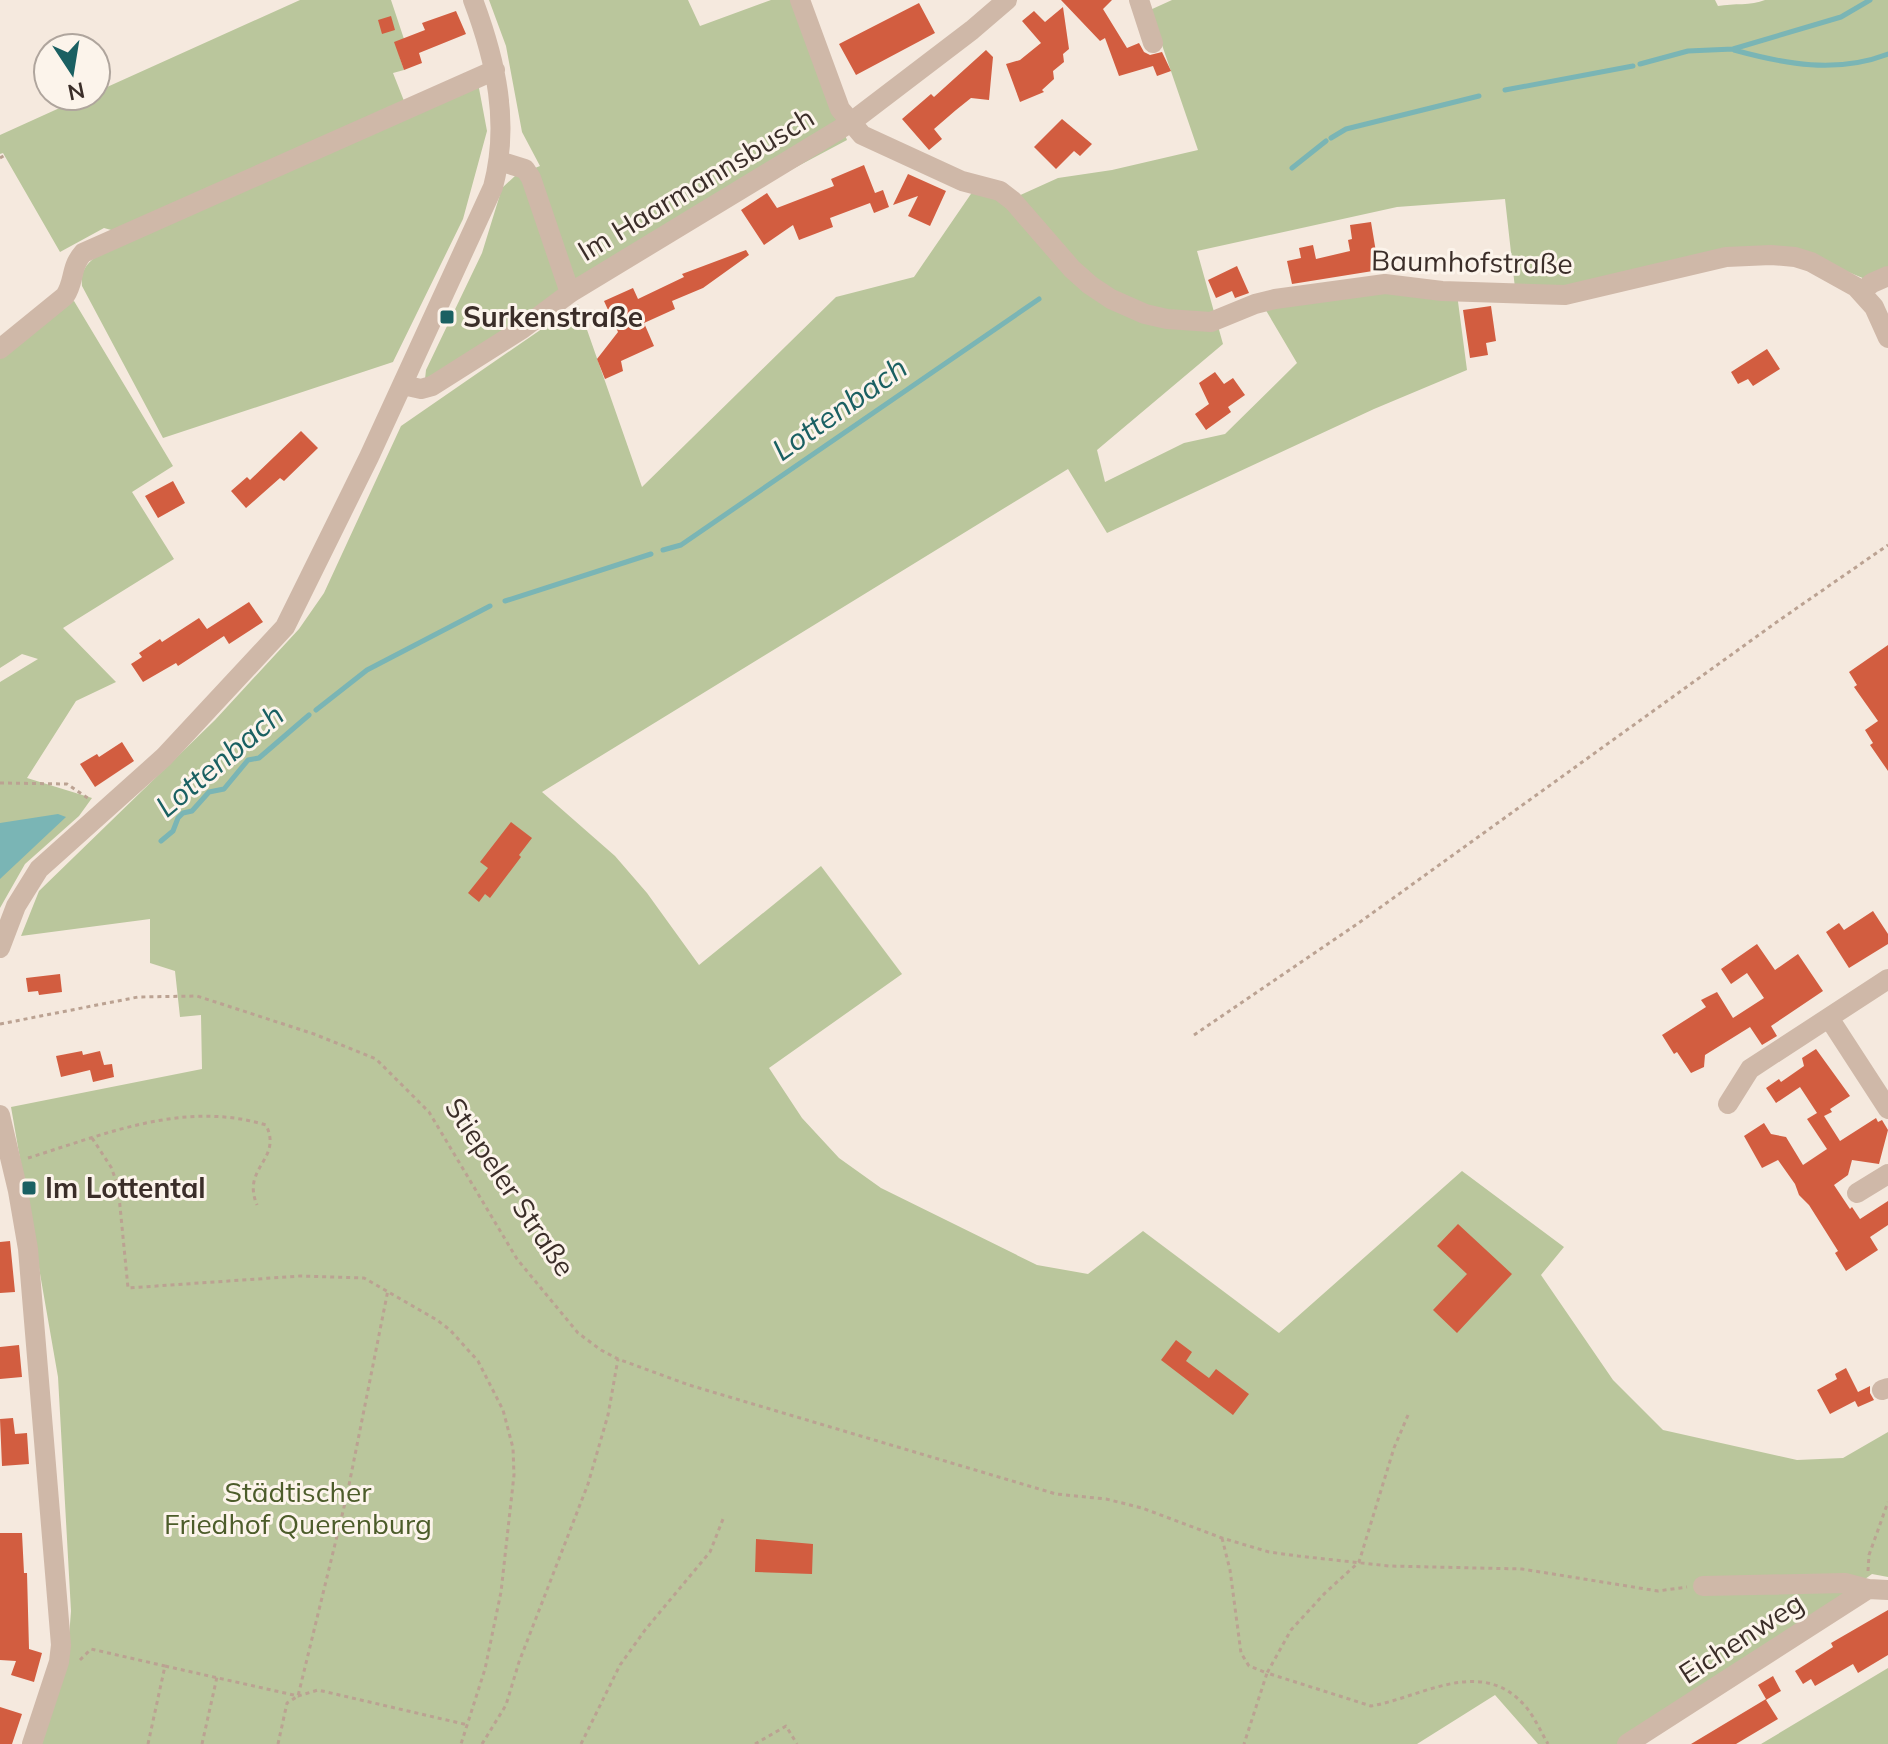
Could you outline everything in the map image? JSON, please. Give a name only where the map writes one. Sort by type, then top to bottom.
[{"type":"street","points":[[0,948],[27,885],[54,854],[175,746],[285,627],[322,557],[493,187],[502,125],[495,70],[473,0]]},
{"type":"street","name":"Im Haarmannsbusch","points":[[800,0],[840,109],[850,123]]},
{"type":"street","name":"Im Haarmannsbusch","points":[[403,385],[421,389],[432,386],[522,329],[570,293],[850,123],[1007,0]]},
{"type":"street","points":[[1139,0],[1153,43]]},
{"type":"street","points":[[0,349],[65,296],[71,288],[75,263],[83,253],[495,70]]},
{"type":"street","name":"Baumhofstraße","points":[[850,123],[862,135],[917,162],[962,181],[1000,191],[1013,201],[1072,269],[1090,285],[1127,307],[1167,319],[1211,322],[1275,299],[1385,284],[1454,292],[1565,295],[1726,257],[1771,255],[1803,259],[1834,273],[1861,292],[1874,307],[1888,338]]},
{"type":"street","name":"Im Haarmannsbusch","points":[[499,161],[525,169],[531,178],[570,293]]},
{"type":"street","points":[[1861,292],[1888,276]]},
{"type":"street","points":[[1728,1104],[1750,1069],[1888,979]]},
{"type":"street","points":[[1829,1018],[1888,1109]]},
{"type":"street","points":[[0,1115],[28,1249],[60,1628],[59,1662],[32,1744]]},
{"type":"street","points":[[1857,1193],[1888,1174]]},
{"type":"street","points":[[1703,1586],[1845,1583],[1878,1590]]},
{"type":"street","name":"Eichenweg","points":[[1627,1744],[1878,1590]]},
{"type":"path","points":[[1194,1035],[1360,922],[1516,807],[1888,545]]},
{"type":"path","points":[[0,783],[67,784],[106,810]]},
{"type":"path","name":"Stiepeler Straße","points":[[0,1024],[138,997],[197,996],[314,1034],[376,1059],[429,1112],[517,1259],[578,1333],[618,1359],[689,1385],[1056,1494],[1106,1499],[1142,1508],[1269,1552],[1389,1566],[1522,1569],[1658,1591],[1703,1586]]},
{"type":"path","points":[[11,1163],[158,1120],[206,1114],[246,1119],[266,1125],[272,1137],[270,1149],[255,1174],[252,1193],[257,1205]]},
{"type":"path","points":[[92,1138],[111,1167],[118,1186],[128,1288],[334,1276],[364,1278],[450,1330],[478,1361],[503,1410],[513,1448],[514,1475],[501,1592],[485,1669],[461,1744]]},
{"type":"path","points":[[298,1696],[347,1495],[388,1290]]},
{"type":"path","points":[[482,1744],[506,1705],[519,1662],[588,1484],[608,1415],[618,1359]]},
{"type":"path","points":[[1244,1744],[1267,1673],[1291,1630],[1359,1562],[1389,1463],[1408,1415]]},
{"type":"path","points":[[1878,1590],[1869,1555],[1888,1502]]},
{"type":"path","points":[[581,1744],[620,1665],[710,1552],[723,1519]]},
{"type":"path","points":[[1222,1538],[1230,1570],[1241,1653],[1249,1666],[1371,1706],[1473,1680],[1499,1686],[1525,1706],[1548,1744]]},
{"type":"path","points":[[50,1690],[91,1649],[298,1696]]},
{"type":"path","points":[[148,1744],[165,1666]]},
{"type":"path","points":[[202,1744],[217,1677]]},
{"type":"path","points":[[278,1744],[287,1703],[318,1690],[468,1725]]},
{"type":"path","points":[[755,1744],[786,1726],[797,1744]]},
{"type":"green space","points":[[300,0],[391,0],[408,51],[399,55],[404,70],[393,73],[406,106],[122,233],[104,228],[60,252],[3,153],[0,154],[0,135],[51,112],[112,112],[112,85]]},
{"type":"green space","points":[[489,0],[688,0],[700,26],[771,0],[792,0],[847,140],[562,292],[519,324],[425,379],[426,370],[482,253],[502,188],[515,176],[540,166],[522,132],[506,46]]},
{"type":"green space","name":"Städtischer Friedhof Querenburg","points":[[1172,0],[1715,0],[1718,6],[1765,0],[1888,0],[1888,267],[1865,279],[1798,251],[1572,289],[1515,288],[1505,199],[1397,207],[1197,251],[1223,344],[1097,450],[1105,482],[1184,443],[1225,434],[1297,363],[1264,307],[1402,288],[1457,294],[1467,370],[1374,409],[1107,533],[1068,469],[542,792],[615,856],[647,893],[699,965],[821,866],[902,974],[769,1068],[802,1118],[839,1158],[881,1188],[1037,1265],[1088,1274],[1143,1231],[1279,1333],[1462,1171],[1564,1247],[1541,1275],[1613,1380],[1663,1430],[1797,1460],[1843,1458],[1888,1432],[1888,1577],[1872,1574],[1781,1640],[1621,1744],[1538,1744],[1495,1695],[1417,1744],[41,1744],[67,1663],[71,1611],[58,1377],[11,1107],[202,1069],[201,1015],[180,1017],[175,971],[150,963],[150,919],[21,936],[39,891],[215,720],[299,629],[324,593],[401,426],[578,304],[642,487],[836,297],[914,277],[975,188],[1003,203],[1058,178],[1112,170],[1198,150],[1150,10]]},
{"type":"green space","points":[[478,83],[487,131],[463,219],[393,362],[163,438],[82,286],[82,274],[89,262],[102,252]]},
{"type":"green space","points":[[74,301],[173,466],[132,492],[174,559],[63,628],[116,682],[76,701],[27,778],[92,798],[79,816],[25,864],[0,908],[0,682],[38,659],[22,654],[0,668],[0,351]]},
{"type":"green space","points":[[1888,1668],[1888,1744],[1761,1744]]},
{"type":"water","points":[[58,814],[66,817],[0,879],[0,823]]},
{"type":"building","points":[[1061,0],[1112,0],[1103,9],[1127,48],[1139,43],[1150,55],[1162,52],[1171,71],[1157,76],[1153,66],[1119,76],[1105,38],[1100,41]]},
{"type":"building","points":[[919,3],[935,33],[856,75],[839,44]]},
{"type":"building","points":[[1063,7],[1069,49],[1063,54],[1064,62],[1053,71],[1054,79],[1042,90],[1044,92],[1020,102],[1006,64],[1020,60],[1041,43],[1022,21],[1034,11],[1045,22]]},
{"type":"building","points":[[456,11],[466,34],[419,53],[422,63],[404,70],[394,42],[425,30],[422,23]]},
{"type":"building","points":[[391,16],[395,30],[382,34],[378,20]]},
{"type":"building","points":[[986,50],[993,57],[989,100],[971,98],[956,110],[934,129],[942,139],[929,150],[902,119],[931,94],[934,97]]},
{"type":"building","points":[[1062,119],[1092,144],[1080,156],[1074,151],[1056,169],[1034,147]]},
{"type":"building","points":[[864,165],[875,193],[883,190],[889,207],[874,213],[870,203],[830,218],[833,227],[799,240],[793,225],[764,245],[741,210],[767,193],[777,208],[834,186],[831,179]]},
{"type":"building","points":[[908,174],[946,191],[930,226],[908,216],[918,196],[893,205]]},
{"type":"building","points":[[1371,222],[1379,270],[1292,284],[1287,261],[1301,258],[1299,248],[1313,245],[1316,259],[1350,251],[1350,225]]},
{"type":"building","points":[[746,250],[749,255],[703,288],[672,301],[675,309],[644,323],[654,346],[621,361],[623,371],[605,379],[597,359],[618,332],[604,301],[633,288],[638,299],[684,277],[682,274]]},
{"type":"building","points":[[1237,266],[1249,293],[1235,298],[1232,291],[1216,298],[1208,280]]},
{"type":"building","points":[[1491,306],[1496,341],[1486,343],[1488,355],[1470,358],[1463,310]]},
{"type":"building","points":[[1767,349],[1780,369],[1753,386],[1748,379],[1738,384],[1731,372]]},
{"type":"building","points":[[1215,372],[1224,384],[1233,378],[1245,395],[1228,407],[1231,412],[1206,430],[1195,414],[1209,404],[1199,383]]},
{"type":"building","points":[[301,431],[318,448],[284,481],[280,478],[246,508],[231,491],[247,477],[250,480]]},
{"type":"building","points":[[173,481],[185,503],[158,518],[145,496]]},
{"type":"building","points":[[249,602],[263,622],[229,644],[224,636],[178,666],[176,663],[143,682],[131,664],[142,657],[139,653],[199,618],[207,629]]},
{"type":"building","points":[[1888,645],[1888,771],[1870,745],[1873,743],[1865,730],[1878,721],[1854,687],[1857,685],[1849,672]]},
{"type":"building","points":[[122,742],[134,761],[95,787],[80,764],[97,754],[99,757]]},
{"type":"building","points":[[511,822],[532,838],[490,898],[485,894],[479,902],[468,893],[488,868],[480,862]]},
{"type":"building","points":[[1873,911],[1888,934],[1888,944],[1849,968],[1826,932],[1839,923],[1844,930]]},
{"type":"building","points":[[1757,944],[1775,970],[1798,954],[1823,991],[1771,1026],[1777,1036],[1762,1045],[1750,1027],[1705,1055],[1704,1067],[1691,1073],[1662,1035],[1706,1007],[1701,1000],[1717,992],[1733,1018],[1764,998],[1747,973],[1731,984],[1721,969]]},
{"type":"building","points":[[60,974],[62,992],[39,995],[38,991],[28,992],[26,978]]},
{"type":"building","points":[[1816,1049],[1850,1096],[1824,1116],[1840,1141],[1876,1118],[1878,1122],[1882,1120],[1888,1130],[1879,1164],[1852,1160],[1848,1175],[1834,1185],[1860,1219],[1888,1201],[1888,1225],[1870,1237],[1878,1250],[1846,1271],[1835,1253],[1838,1251],[1778,1160],[1762,1168],[1744,1136],[1764,1123],[1771,1134],[1786,1137],[1803,1165],[1827,1149],[1807,1119],[1817,1113],[1800,1087],[1776,1103],[1766,1088],[1804,1066],[1802,1058]]},
{"type":"building","points":[[82,1051],[83,1055],[100,1051],[104,1065],[112,1064],[114,1077],[93,1082],[90,1070],[61,1077],[56,1056]]},
{"type":"building","points":[[1458,1224],[1512,1274],[1457,1333],[1433,1310],[1467,1274],[1437,1246]]},
{"type":"building","points":[[10,1241],[15,1292],[0,1293],[0,1242]]},
{"type":"building","points":[[1176,1340],[1192,1352],[1186,1361],[1209,1378],[1216,1369],[1249,1394],[1233,1415],[1161,1360]]},
{"type":"building","points":[[19,1345],[22,1377],[0,1379],[0,1347]]},
{"type":"building","points":[[1846,1368],[1858,1392],[1870,1386],[1874,1400],[1858,1407],[1855,1401],[1830,1414],[1817,1390],[1837,1379],[1835,1374]]},
{"type":"building","points":[[13,1418],[15,1434],[27,1433],[29,1464],[2,1466],[0,1419]]},
{"type":"building","points":[[0,1533],[22,1533],[24,1573],[27,1573],[29,1649],[42,1653],[34,1682],[11,1675],[16,1661],[0,1660]]},
{"type":"building","points":[[756,1539],[813,1544],[812,1574],[755,1572]]},
{"type":"building","points":[[1888,1610],[1888,1655],[1858,1673],[1853,1664],[1815,1686],[1811,1679],[1803,1684],[1795,1671],[1833,1647],[1831,1643]]},
{"type":"building","points":[[1773,1676],[1781,1691],[1766,1700],[1778,1719],[1736,1744],[1691,1744],[1766,1699],[1758,1685]]},
{"type":"building","points":[[0,1707],[22,1714],[12,1744],[0,1744]]},
{"type":"waterway","name":"Lottenbach","points":[[1640,64],[1688,51],[1733,49],[1841,17],[1870,0]]},
{"type":"waterway","name":"Lottenbach","points":[[1734,50],[1811,65],[1849,64],[1888,54]]},
{"type":"waterway","name":"Lottenbach","points":[[1505,90],[1633,66]]},
{"type":"waterway","name":"Lottenbach","points":[[1331,138],[1346,129],[1479,96]]},
{"type":"waterway","name":"Lottenbach","points":[[1292,168],[1326,141]]},
{"type":"waterway","name":"Lottenbach","points":[[663,550],[681,545],[1039,299]]},
{"type":"waterway","name":"Lottenbach","points":[[505,601],[651,554]]},
{"type":"waterway","name":"Lottenbach","points":[[316,710],[367,670],[490,606]]},
{"type":"waterway","name":"Lottenbach","points":[[161,841],[173,831],[183,813],[192,811],[209,792],[224,789],[248,760],[259,758],[309,715]]},
{"type":"place","name":"Surkenstraße","points":[[447,317]]},
{"type":"place","name":"Im Lottental","points":[[29,1188]]}]
